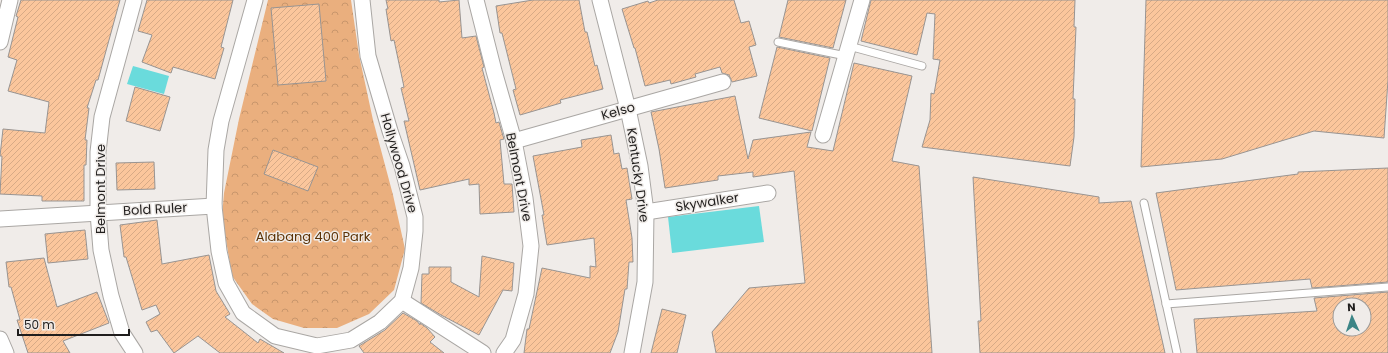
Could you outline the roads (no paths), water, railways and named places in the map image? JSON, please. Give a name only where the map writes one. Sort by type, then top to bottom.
[{"type":"street","name":"Belmont Drive","points":[[134,0],[102,117],[98,152],[98,212],[101,250],[111,296],[122,333],[135,353]]},
{"type":"street","points":[[255,0],[221,121],[216,150],[214,206],[219,251],[226,283],[243,313],[275,336],[317,346],[351,340],[380,322],[402,301],[483,353]]},
{"type":"street","name":"Hollywood Drive","points":[[362,0],[368,56],[402,166],[415,217],[411,268],[402,301]]},
{"type":"street","name":"Belmont Drive","points":[[476,0],[514,142],[525,198],[531,246],[526,294],[513,340],[504,353]]},
{"type":"street","points":[[823,135],[862,0]]},
{"type":"street","name":"Kentucky Drive","points":[[604,1],[640,166],[646,212],[646,282],[632,353]]},
{"type":"street","points":[[0,42],[6,4]]},
{"type":"street","name":"Kelso","points":[[514,142],[628,108],[723,82]]},
{"type":"street","name":"Skywalker","points":[[646,212],[768,193]]},
{"type":"street","name":"Bold Ruler","points":[[0,219],[214,206]]},
{"type":"street","points":[[0,339],[6,353]]},
{"type":"lane","points":[[778,42],[847,51],[922,66]]},
{"type":"lane","points":[[1144,202],[1177,353]]},
{"type":"lane","points":[[1166,304],[1388,287]]},
{"type":"water","points":[[133,66],[169,76],[164,94],[127,84]]},
{"type":"water","points":[[759,206],[764,242],[672,253],[668,217]]},
{"type":"park label","name":"Alabang 400 Park","points":[[313,236]]}]
